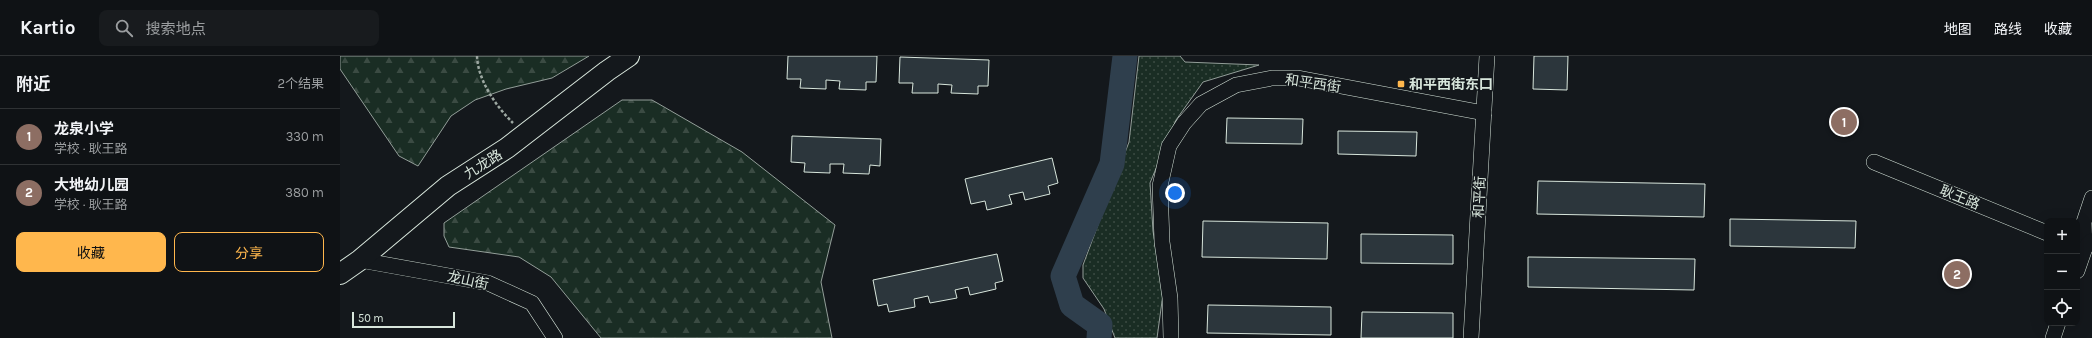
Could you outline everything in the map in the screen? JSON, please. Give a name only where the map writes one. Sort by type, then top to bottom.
[{"type":"main road","name":"九龙路","points":[[340,274],[360,260],[448,186],[507,148],[606,71],[629,56]]},
{"type":"street","name":"和平街","points":[[1471,338],[1487,56]]},
{"type":"street","name":"和平西街","points":[[1171,338],[1170,305],[1162,242],[1160,186],[1169,146],[1184,123],[1201,104],[1236,84],[1272,78],[1298,78],[1484,113]]},
{"type":"street","name":"耿王路","points":[[1874,162],[2044,232]]},
{"type":"street","points":[[2080,264],[2087,246],[2084,222],[2092,198]]},
{"type":"street","name":"龙山街","points":[[360,260],[488,283],[532,304],[555,338]]},
{"type":"street","points":[[2053,338],[2057,326]]},
{"type":"path","points":[[477,56],[478,70],[498,109],[525,135]]},
{"type":"green space","points":[[340,56],[589,56],[552,78],[506,89],[475,100],[451,116],[418,166],[399,156],[340,69]]},
{"type":"green space","points":[[1139,56],[1180,56],[1185,62],[1259,65],[1203,82],[1176,120],[1150,183],[1153,231],[1163,294],[1157,338],[1115,338],[1104,309],[1083,278],[1083,265],[1129,142]]},
{"type":"green space","points":[[622,100],[652,100],[742,152],[835,225],[821,282],[832,338],[601,338],[551,277],[519,257],[449,247],[444,236],[444,223]]},
{"type":"building","points":[[788,56],[877,56],[876,82],[866,82],[866,90],[839,89],[840,81],[826,80],[826,89],[800,88],[801,79],[787,79]]},
{"type":"building","points":[[1534,56],[1568,56],[1567,90],[1533,89]]},
{"type":"building","points":[[900,57],[989,60],[988,86],[978,86],[978,94],[951,93],[952,85],[938,84],[938,93],[912,93],[913,83],[899,83]]},
{"type":"building","points":[[1227,118],[1303,119],[1302,144],[1226,143]]},
{"type":"building","points":[[1338,131],[1417,132],[1416,156],[1338,154]]},
{"type":"building","points":[[792,136],[881,139],[880,166],[870,165],[869,174],[843,173],[844,164],[830,164],[830,173],[804,172],[805,163],[791,162]]},
{"type":"building","points":[[1052,158],[1058,183],[1048,186],[1050,194],[1025,200],[1023,192],[1009,195],[1012,204],[987,210],[985,201],[971,204],[965,179]]},
{"type":"building","points":[[1538,181],[1705,184],[1704,217],[1537,214]]},
{"type":"building","points":[[1730,219],[1856,221],[1855,248],[1730,246]]},
{"type":"building","points":[[1203,221],[1328,223],[1327,259],[1202,257]]},
{"type":"building","points":[[1361,234],[1453,235],[1453,264],[1361,263]]},
{"type":"building","points":[[997,254],[1003,281],[995,283],[996,289],[970,295],[968,287],[955,290],[957,298],[930,303],[928,296],[914,299],[915,307],[889,312],[887,304],[878,306],[873,280]]},
{"type":"building","points":[[1528,257],[1695,259],[1694,290],[1528,287]]},
{"type":"building","points":[[1208,305],[1331,307],[1331,335],[1207,333]]},
{"type":"building","points":[[1362,312],[1453,313],[1453,338],[1361,338]]},
{"type":"waterway","points":[[1099,338],[1100,325],[1072,305],[1063,276],[1112,164],[1125,56]]},
{"type":"place","name":"和平西街东口","points":[[1401,84]]},
{"type":"place","name":"龙泉小学","points":[[1844,122]]},
{"type":"place","name":"大地幼儿园","points":[[1957,274]]}]
